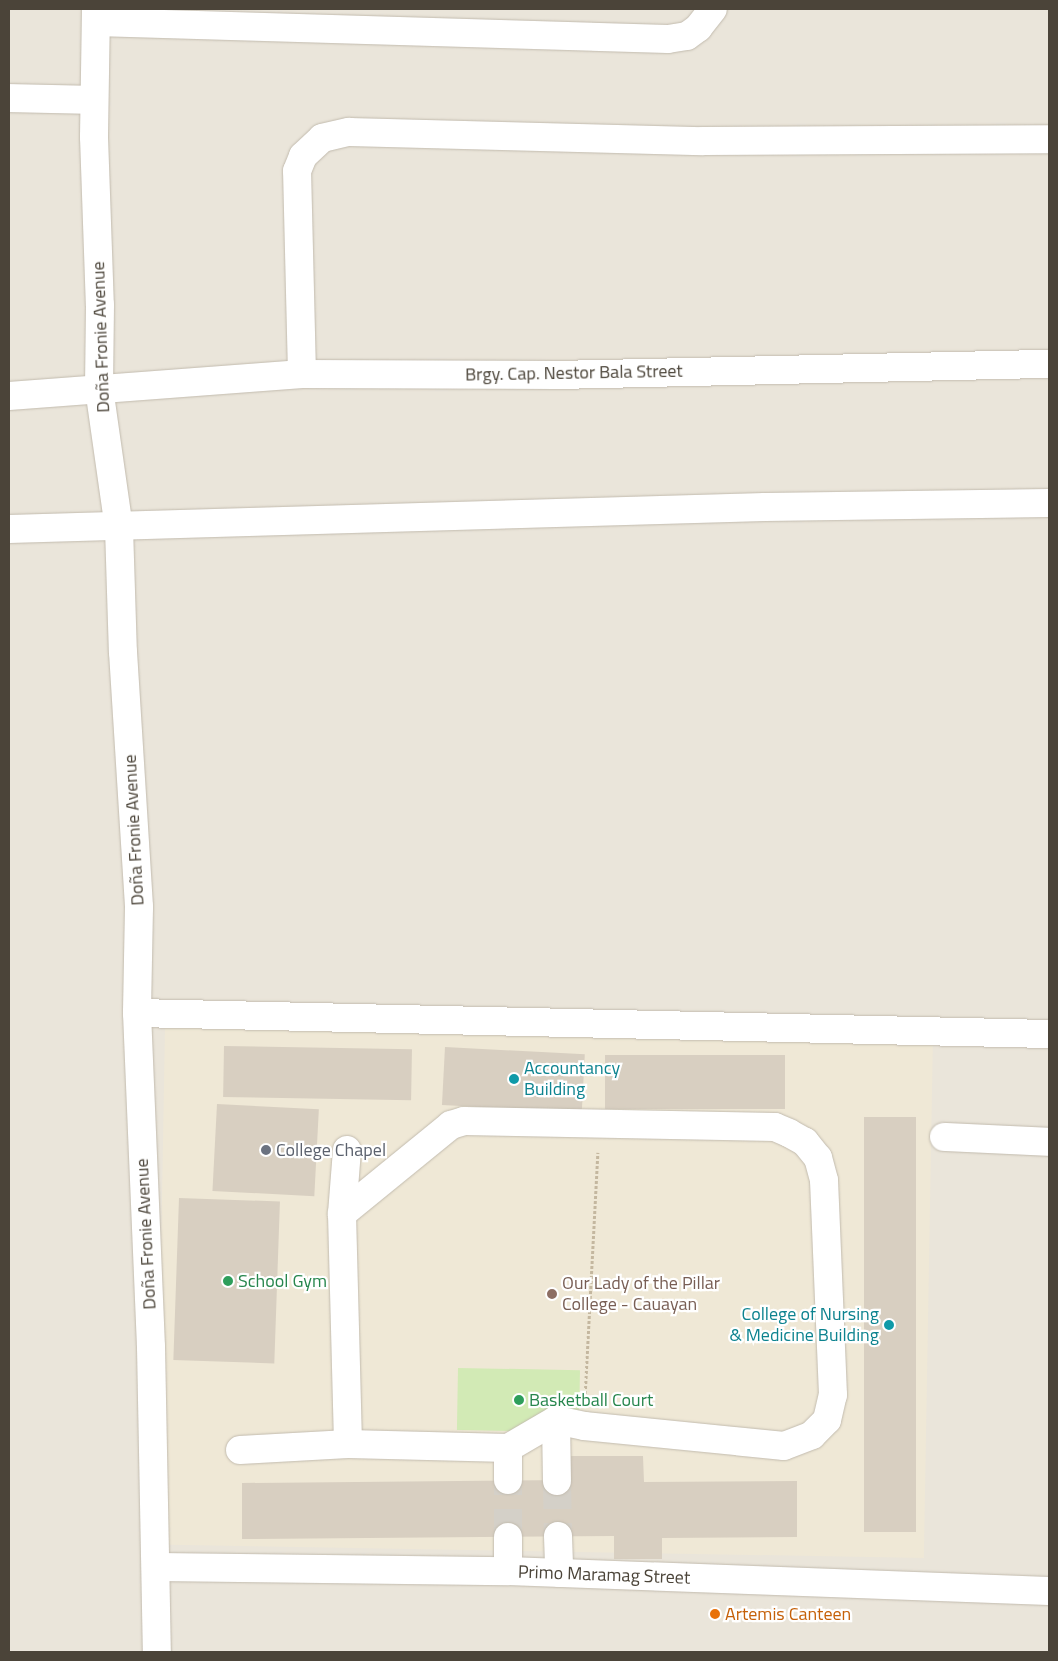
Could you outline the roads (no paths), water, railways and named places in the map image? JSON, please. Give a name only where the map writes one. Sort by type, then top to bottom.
[{"type":"street","points":[[96,16],[668,39],[687,36],[698,28],[713,9]]},
{"type":"street","name":"Doña Fronie Avenue","points":[[96,16],[94,100],[100,305],[99,388],[119,528],[122,652],[139,907],[137,1013],[158,1567],[157,1652]]},
{"type":"street","points":[[9,98],[94,100]]},
{"type":"street","points":[[302,374],[296,171],[307,151],[322,138],[349,132],[703,141],[1049,139]]},
{"type":"street","name":"Brgy. Cap. Nestor Bala Street","points":[[9,396],[302,374],[558,375],[1049,364]]},
{"type":"street","points":[[9,529],[119,528],[755,508],[1049,503]]},
{"type":"street","points":[[137,1013],[1049,1034]]},
{"type":"street","points":[[240,1450],[348,1444],[508,1448],[556,1420],[584,1426],[784,1446],[812,1435],[827,1420],[833,1395],[824,1180],[818,1158],[805,1142],[775,1127],[464,1121],[451,1125],[342,1214]]},
{"type":"street","points":[[944,1137],[1049,1142]]},
{"type":"street","points":[[347,1150],[342,1214],[348,1444]]},
{"type":"street","points":[[556,1420],[557,1480]]},
{"type":"street","points":[[508,1448],[508,1480]]},
{"type":"street","points":[[558,1536],[559,1573]]},
{"type":"street","points":[[508,1537],[508,1571]]},
{"type":"street","name":"Primo Maramag Street","points":[[158,1567],[508,1571],[1049,1590]]},
{"type":"tunnel","points":[[508,1480],[508,1537]]},
{"type":"tunnel","points":[[557,1481],[558,1536]]},
{"type":"place","name":"Accountancy Building","points":[[514,1079]]},
{"type":"place","name":"College Chapel","points":[[266,1150]]},
{"type":"place","name":"School Gym","points":[[228,1281]]},
{"type":"place","name":"Our Lady of the Pillar College - Cauayan","points":[[552,1294]]},
{"type":"place","name":"College of Nursing & Medicine Building","points":[[889,1325]]},
{"type":"place","name":"Basketball Court","points":[[519,1400]]},
{"type":"place","name":"Artemis Canteen","points":[[715,1614]]}]
